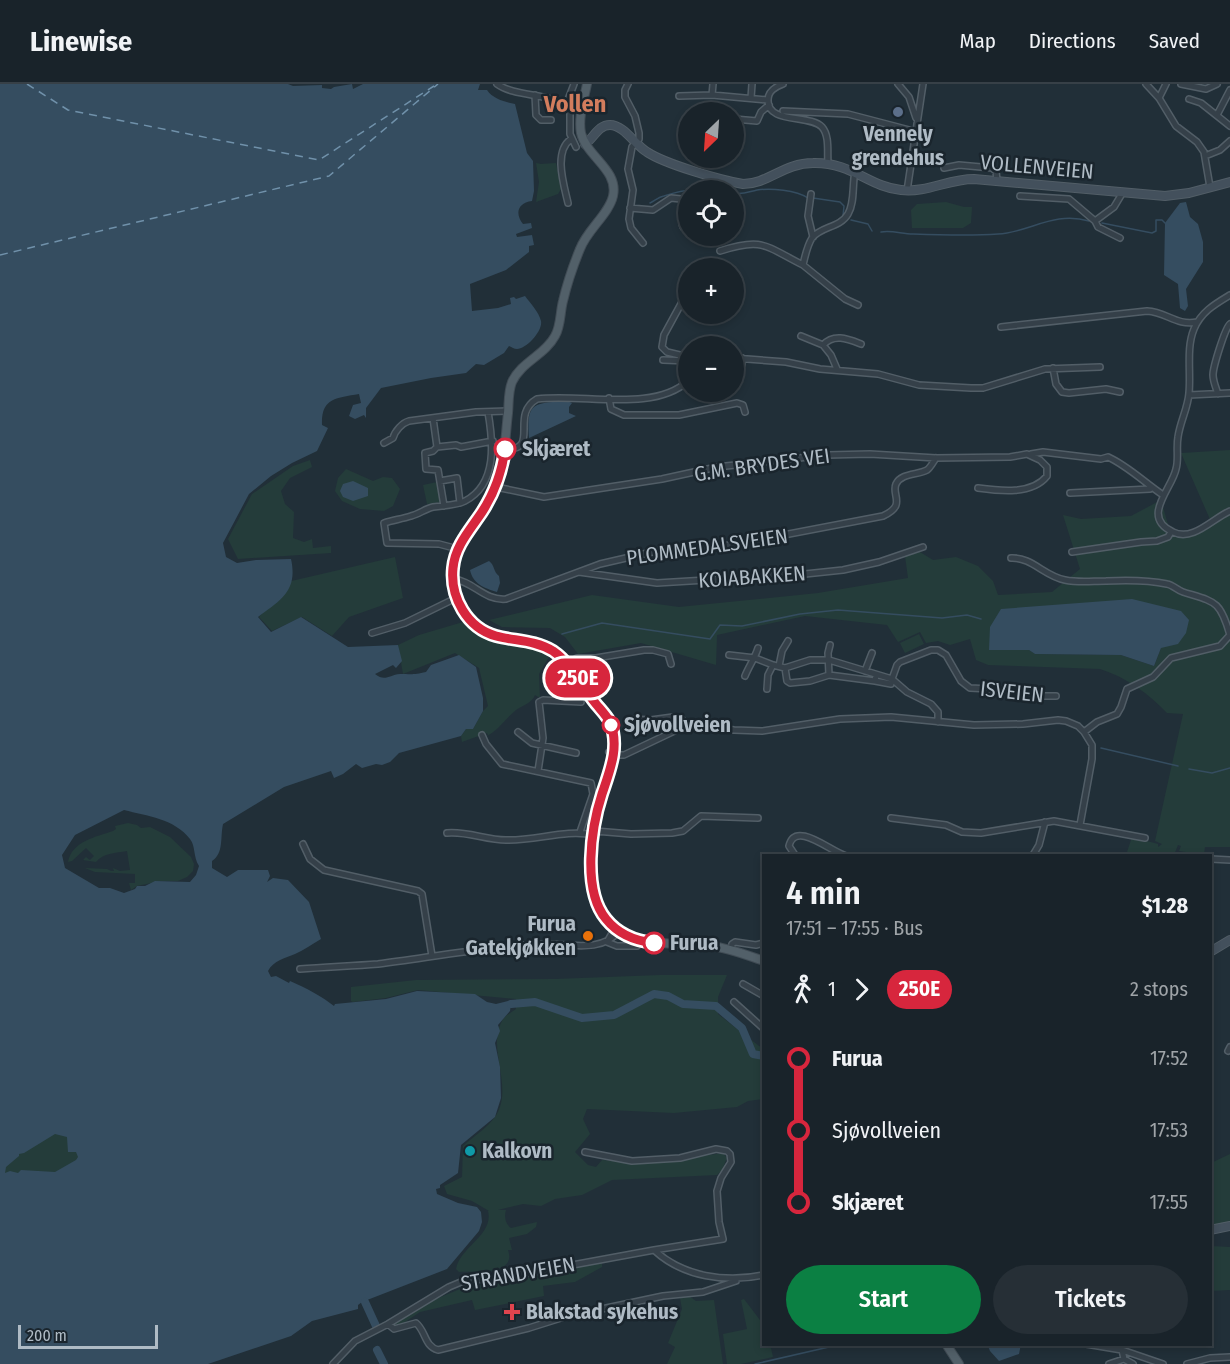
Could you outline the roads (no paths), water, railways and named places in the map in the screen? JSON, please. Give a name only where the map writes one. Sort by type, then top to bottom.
[{"type":"main road","points":[[587,84],[581,145],[611,179],[614,188],[612,199],[580,248],[565,291],[556,335],[516,375],[510,390],[502,469],[496,488],[458,549],[454,560],[453,579],[456,598],[467,616],[481,629],[498,636],[543,646],[555,652],[567,664],[596,704],[607,727],[612,752],[594,833],[590,871],[592,889],[599,909],[617,930],[644,942],[708,945],[762,960]]},
{"type":"main road","name":"VOLLENVEIEN","points":[[581,145],[600,129],[611,125],[622,129],[648,153],[663,160],[743,184],[759,182],[794,165],[828,163],[855,172],[888,188],[907,191],[924,190],[966,179],[1165,196],[1230,182]]},
{"type":"main road","points":[[1212,951],[1230,940]]},
{"type":"main road","points":[[1212,1230],[1230,1226]]},
{"type":"main road","points":[[947,1346],[958,1362]]},
{"type":"main road","points":[[953,1346],[958,1362]]},
{"type":"street","points":[[497,84],[583,110]]},
{"type":"street","points":[[571,139],[568,106],[574,84]]},
{"type":"street","points":[[628,84],[625,97],[639,130],[639,139],[632,147],[628,169],[633,187],[629,224],[643,243]]},
{"type":"street","points":[[712,95],[714,84]]},
{"type":"street","points":[[751,98],[752,84]]},
{"type":"street","points":[[744,120],[757,121],[773,89],[783,84]]},
{"type":"street","points":[[898,84],[909,97],[917,120]]},
{"type":"street","points":[[907,191],[923,84]]},
{"type":"street","points":[[1146,84],[1159,98],[1172,121],[1197,142],[1205,156],[1210,187]]},
{"type":"street","points":[[1159,98],[1166,84]]},
{"type":"street","points":[[1181,84],[1206,89],[1217,84]]},
{"type":"street","points":[[1217,115],[1230,90]]},
{"type":"street","points":[[535,95],[536,115],[541,120],[551,120]]},
{"type":"street","points":[[679,96],[712,95],[751,98],[768,103],[773,112],[779,115],[812,121],[820,125],[827,137],[828,163]]},
{"type":"street","points":[[1189,99],[1201,103],[1230,126]]},
{"type":"street","points":[[783,111],[849,114],[917,132]]},
{"type":"street","points":[[571,139],[581,145]]},
{"type":"street","points":[[568,203],[562,156],[565,143],[571,139]]},
{"type":"street","points":[[1205,156],[1220,150],[1230,141]]},
{"type":"street","points":[[944,168],[959,165],[992,168],[996,171],[997,181]]},
{"type":"street","points":[[803,266],[813,237],[822,230],[837,224],[847,215],[851,206],[855,172]]},
{"type":"street","points":[[1095,220],[1114,207],[1123,192]]},
{"type":"street","points":[[811,194],[808,224],[813,237]]},
{"type":"street","points":[[1020,196],[1069,200],[1095,220],[1098,227],[1120,238]]},
{"type":"street","points":[[630,208],[653,210],[671,198],[678,199]]},
{"type":"street","points":[[720,251],[747,243],[769,247],[803,266],[845,299],[858,304]]},
{"type":"street","points":[[1230,295],[1213,306],[1197,322],[1190,341],[1189,395],[1178,438],[1177,468],[1163,495],[1158,514],[1163,524],[1171,532],[1185,535],[1230,511]]},
{"type":"street","points":[[678,310],[661,342],[664,350],[678,356]]},
{"type":"street","points":[[1001,327],[1147,311],[1160,313],[1178,322],[1197,322]]},
{"type":"street","points":[[1218,394],[1213,379],[1213,370],[1225,329],[1230,324]]},
{"type":"street","points":[[801,336],[823,345],[831,355],[837,369]]},
{"type":"street","points":[[823,345],[833,338],[861,344]]},
{"type":"street","points":[[744,358],[786,362],[820,369],[888,375],[919,385],[971,388],[982,388],[1053,368],[1100,367]]},
{"type":"street","points":[[663,360],[678,359]]},
{"type":"street","points":[[1053,368],[1056,384],[1062,392],[1106,389],[1120,392]]},
{"type":"street","points":[[505,449],[516,450],[520,447],[523,440],[526,408],[537,399],[657,398],[678,389]]},
{"type":"street","points":[[1189,395],[1230,393]]},
{"type":"street","points":[[609,398],[612,409],[624,415],[679,415],[737,403],[744,405],[745,411]]},
{"type":"street","points":[[384,443],[393,438],[395,432],[405,422],[508,411]]},
{"type":"street","points":[[458,549],[439,544],[387,543],[384,523],[412,516],[432,507],[460,503],[474,494],[483,484],[491,463],[493,441],[488,412]]},
{"type":"street","points":[[433,418],[437,447]]},
{"type":"street","points":[[444,506],[438,470],[426,469],[425,453],[434,451],[437,447],[456,445],[461,447],[493,441]]},
{"type":"street","name":"G.M. BRYDES VEI","points":[[496,488],[541,497],[662,479],[717,467],[799,458],[870,454],[936,458],[997,457],[1042,452],[1101,459],[1108,457],[1117,461],[1151,489],[1163,495]]},
{"type":"street","points":[[978,488],[1011,490],[1038,485],[1047,476],[1047,467],[1031,454]]},
{"type":"street","name":"PLOMMEDALSVEIEN","points":[[453,579],[460,580],[490,598],[500,600],[600,564],[665,549],[731,545],[883,516],[894,509],[897,502],[895,486],[897,482],[904,477],[927,470],[936,458]]},
{"type":"street","points":[[440,481],[457,478],[460,503]]},
{"type":"street","points":[[1070,493],[1151,489]]},
{"type":"street","points":[[1072,552],[1157,541],[1168,537],[1171,532]]},
{"type":"street","name":"KOIABAKKEN","points":[[578,572],[657,584],[805,574],[843,570],[879,562],[923,547]]},
{"type":"street","points":[[1011,558],[1022,557],[1054,577],[1079,582],[1108,580],[1170,584],[1182,591],[1203,596],[1217,605],[1224,616],[1230,635],[1220,646],[1171,658],[1153,676],[1127,689],[1117,714],[1097,722],[1084,732]]},
{"type":"street","points":[[372,633],[405,624],[456,598]]},
{"type":"street","points":[[767,689],[768,675],[776,666],[788,641]]},
{"type":"street","points":[[829,675],[830,645]]},
{"type":"street","points":[[746,676],[758,648]]},
{"type":"street","points":[[567,664],[577,658],[596,658],[653,650],[668,654],[671,664]]},
{"type":"street","name":"ISVEIEN","points":[[891,682],[900,662],[931,650],[938,650],[946,655],[961,681],[970,688],[1011,690],[1035,696],[1056,696]]},
{"type":"street","points":[[856,678],[872,653]]},
{"type":"street","points":[[729,655],[755,658],[785,668],[810,660],[829,660],[862,670],[876,678],[891,682],[932,704],[938,712],[938,722]]},
{"type":"street","points":[[785,668],[790,683],[810,681],[829,675],[876,678]]},
{"type":"street","points":[[538,771],[543,746],[539,702],[543,700],[581,702]]},
{"type":"street","points":[[631,719],[651,720],[676,717],[683,720],[685,726]]},
{"type":"street","points":[[612,752],[620,756],[685,726],[762,731],[858,718],[901,718],[974,725],[1023,724],[1058,720],[1074,724],[1084,732],[1092,745],[1089,779],[1080,825]]},
{"type":"street","points":[[519,732],[529,742],[576,753]]},
{"type":"street","points":[[482,735],[486,744],[502,764],[589,782],[593,791],[580,832]]},
{"type":"street","points":[[447,833],[459,832],[486,839],[508,840],[580,832],[672,833],[683,831],[701,816],[758,818]]},
{"type":"street","points":[[891,818],[946,825],[962,832],[981,833],[1054,821],[1145,838]]},
{"type":"street","points":[[1034,854],[1039,845],[1045,822]]},
{"type":"street","points":[[794,854],[789,846],[790,840],[804,836],[842,854]]},
{"type":"street","points":[[303,844],[310,859],[324,870],[418,891],[422,894],[432,956]]},
{"type":"street","points":[[1212,859],[1230,860]]},
{"type":"street","points":[[608,942],[617,930]]},
{"type":"street","points":[[300,969],[376,964],[540,944],[582,946],[608,942],[617,946],[637,946]]},
{"type":"street","points":[[731,950],[735,942],[756,945],[762,944]]},
{"type":"street","points":[[743,984],[762,995]]},
{"type":"street","points":[[734,1002],[762,1027]]},
{"type":"street","name":"STRANDVEIEN","points":[[333,1364],[355,1341],[461,1282],[530,1273],[723,1239],[717,1191],[721,1178],[731,1162],[730,1154],[722,1149],[716,1149],[680,1158],[632,1161],[585,1152]]},
{"type":"street","points":[[654,1250],[694,1273],[740,1279]]},
{"type":"street","points":[[388,1324],[394,1329],[416,1323],[420,1326],[429,1345],[438,1350],[530,1328],[564,1317],[663,1296],[704,1292],[740,1279],[762,1275]]},
{"type":"street","points":[[1098,1346],[1122,1350],[1162,1364]]},
{"type":"street","points":[[1109,1364],[1129,1362],[1122,1350]]},
{"type":"street","points":[[1187,1364],[1210,1358],[1230,1357]]},
{"type":"water","points":[[0,84],[288,84],[293,86],[322,85],[322,88],[331,89],[352,84],[353,89],[363,84],[480,84],[478,90],[487,90],[496,98],[515,104],[527,153],[533,161],[534,191],[532,201],[523,204],[518,213],[523,224],[531,223],[532,228],[516,234],[517,237],[532,235],[534,245],[529,246],[529,252],[506,270],[470,284],[472,311],[498,308],[511,304],[510,298],[525,296],[540,318],[539,330],[525,346],[517,349],[509,346],[504,353],[484,365],[476,364],[466,373],[381,388],[366,408],[366,418],[364,415],[355,419],[349,416],[353,405],[361,403],[359,394],[337,398],[327,404],[322,416],[322,425],[328,428],[317,451],[271,476],[249,494],[223,543],[226,557],[237,563],[291,559],[293,570],[290,587],[280,600],[258,617],[271,632],[301,617],[348,647],[398,645],[402,661],[396,668],[393,665],[375,674],[382,678],[426,672],[431,665],[459,655],[476,667],[483,698],[483,711],[473,729],[466,729],[461,736],[399,753],[390,762],[382,765],[376,764],[362,768],[356,764],[334,778],[331,771],[284,787],[223,824],[220,849],[212,861],[212,868],[227,877],[238,870],[268,870],[270,876],[267,882],[273,878],[288,880],[309,902],[321,939],[273,965],[268,971],[271,977],[276,976],[289,983],[290,981],[334,1006],[335,1004],[386,999],[417,991],[475,994],[487,1002],[496,1004],[508,1001],[511,1004],[510,1011],[498,1025],[500,1031],[495,1043],[500,1067],[501,1098],[495,1117],[461,1145],[458,1173],[436,1189],[437,1194],[458,1203],[477,1207],[481,1212],[482,1222],[479,1231],[447,1269],[362,1302],[358,1305],[358,1309],[312,1321],[291,1336],[208,1364],[0,1364]],"holes":[[[124,810],[169,823],[184,832],[193,845],[199,866],[190,882],[155,881],[145,886],[137,886],[124,893],[110,888],[99,888],[65,868],[62,855],[75,835]],[[55,1134],[67,1137],[68,1152],[76,1152],[78,1157],[76,1160],[55,1172],[21,1170],[18,1173],[10,1171],[5,1173],[6,1167],[19,1154]]]},
{"type":"water","points":[[1186,202],[1190,217],[1198,224],[1203,242],[1203,262],[1186,289],[1188,306],[1185,311],[1180,308],[1178,284],[1164,275],[1165,223],[1180,203]]},
{"type":"water","points":[[567,401],[572,403],[569,413],[576,416],[529,438],[529,417],[534,407],[540,404]]},
{"type":"water","points":[[353,481],[368,488],[368,496],[353,501],[343,497],[340,491],[343,484]]},
{"type":"water","points":[[489,561],[499,576],[500,583],[497,592],[476,582],[471,575],[470,570]]},
{"type":"water","points":[[1132,599],[1181,611],[1189,620],[1186,633],[1178,644],[1161,648],[1154,666],[1121,655],[1035,654],[1029,650],[989,650],[990,627],[1001,609]]},
{"type":"water","points":[[988,1346],[1021,1346],[1019,1354],[999,1361]]},
{"type":"waterway","points":[[744,193],[763,189],[790,191],[808,198]]},
{"type":"waterway","points":[[650,203],[678,192]]},
{"type":"waterway","points":[[813,198],[840,202],[844,206],[843,216]]},
{"type":"waterway","points":[[851,220],[868,224],[872,231]]},
{"type":"waterway","points":[[881,232],[987,235],[1010,232],[1053,220],[1089,221]]},
{"type":"waterway","points":[[1102,223],[1152,233],[1156,231],[1156,220],[1162,220],[1165,223]]},
{"type":"waterway","points":[[562,634],[602,623],[710,639],[720,625],[742,626],[800,614],[838,610],[942,618],[967,615],[981,619]]},
{"type":"waterway","points":[[1101,748],[1178,766]]},
{"type":"waterway","points":[[1189,769],[1212,773],[1230,768]]},
{"type":"waterway","points":[[511,1004],[535,1002],[582,1018],[614,1015],[654,994],[668,996],[683,1004],[716,1006],[742,1028],[753,1054],[762,1056]]},
{"type":"waterway","points":[[365,1302],[376,1326]]},
{"type":"waterway","points":[[755,1364],[833,1346]]},
{"type":"waterway","points":[[377,1350],[384,1364]]},
{"type":"place","name":"Vennely grendehus","points":[[898,112]]},
{"type":"place","name":"Skjæret","points":[[505,449]]},
{"type":"place","name":"Sjøvollveien","points":[[611,725]]},
{"type":"place","name":"Furua Gatekjøkken","points":[[588,936]]},
{"type":"place","name":"Furua","points":[[654,943]]},
{"type":"place","name":"Kalkovn","points":[[470,1151]]},
{"type":"place","name":"Blakstad sykehus","points":[[512,1312]]},
{"type":"district","name":"Vollen","points":[[575,104]]}]
